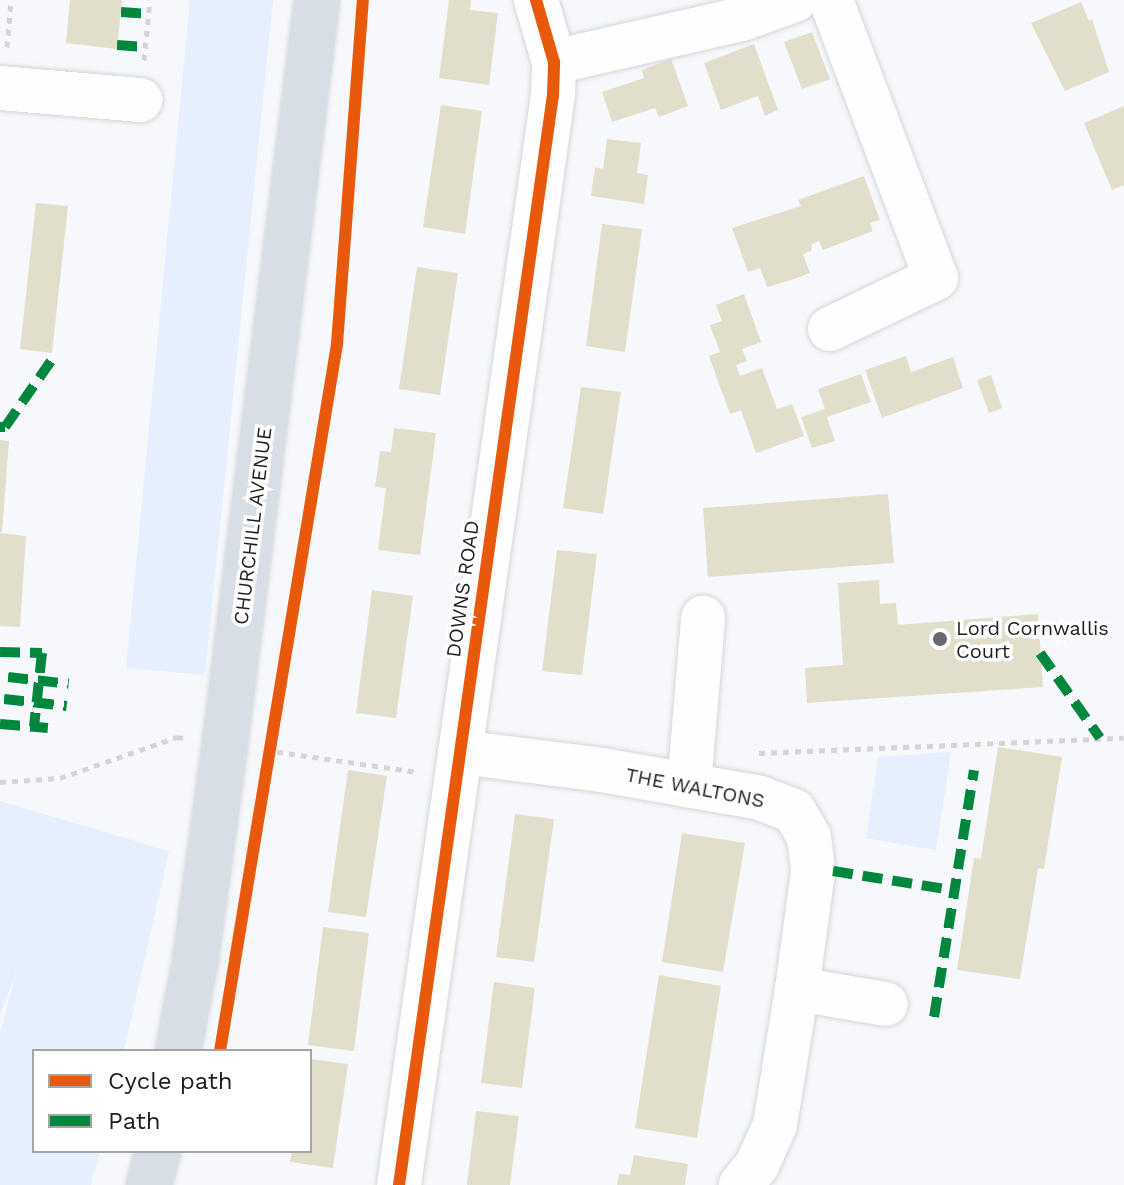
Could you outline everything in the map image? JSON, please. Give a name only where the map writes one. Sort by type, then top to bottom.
[{"type":"highway","name":"CHURCHILL AVENUE","points":[[178,1049],[195,963],[225,744],[317,0]]},
{"type":"highway","points":[[149,1185],[157,1153]]},
{"type":"street","name":"DOWNS ROAD","points":[[399,1185],[443,762],[553,95],[554,62],[536,0]]},
{"type":"street","points":[[554,62],[742,19],[795,0]]},
{"type":"street","points":[[830,329],[936,278],[831,0]]},
{"type":"street","points":[[0,88],[140,100]]},
{"type":"street","points":[[689,786],[703,618]]},
{"type":"street","name":"THE WALTONS","points":[[443,762],[689,786],[760,798],[794,811],[809,837],[813,872],[797,989],[775,1125],[757,1165],[741,1185]]},
{"type":"street","points":[[797,989],[868,1001]]},
{"type":"path","points":[[140,100],[150,0]]},
{"type":"path","points":[[269,766],[274,735]]},
{"type":"path","points":[[0,782],[60,778],[177,737],[272,751],[443,762]]},
{"type":"path","points":[[757,753],[1124,738]]},
{"type":"shaded area","points":[[190,0],[273,0],[205,675],[126,668]]},
{"type":"shaded area","points":[[951,752],[936,850],[866,838],[878,757]]},
{"type":"shaded area","points":[[0,801],[169,851],[124,1049],[32,1049],[32,1153],[99,1153],[91,1185],[0,1185],[0,1033],[17,969],[0,1015]]},
{"type":"building","points":[[70,0],[122,0],[117,49],[66,43]]},
{"type":"building","points":[[449,0],[471,0],[470,10],[498,13],[489,85],[439,78]]},
{"type":"building","points":[[1081,2],[1089,21],[1092,19],[1109,72],[1065,91],[1031,23]]},
{"type":"building","points":[[812,32],[830,79],[802,89],[784,42]]},
{"type":"building","points":[[754,44],[778,110],[765,116],[758,96],[721,110],[704,63]]},
{"type":"building","points":[[671,59],[688,106],[659,117],[655,108],[612,122],[602,92],[644,78],[642,70]]},
{"type":"building","points":[[441,105],[482,111],[465,234],[423,227]]},
{"type":"building","points":[[1124,106],[1124,185],[1112,190],[1084,123]]},
{"type":"building","points":[[607,139],[641,143],[637,173],[648,175],[644,204],[591,196],[595,167],[603,169]]},
{"type":"building","points":[[864,176],[880,220],[870,223],[873,231],[823,250],[819,241],[812,244],[811,251],[803,254],[810,273],[788,281],[767,287],[760,268],[748,272],[732,228],[801,206],[798,200]]},
{"type":"building","points":[[36,203],[68,206],[52,353],[20,349]]},
{"type":"building","points":[[602,224],[642,229],[625,352],[586,346]]},
{"type":"building","points":[[417,267],[458,273],[440,395],[399,389]]},
{"type":"building","points":[[744,294],[761,342],[742,349],[747,361],[736,365],[740,376],[762,368],[777,409],[792,404],[804,436],[756,453],[741,410],[730,414],[709,356],[720,352],[710,325],[722,321],[716,305]]},
{"type":"building","points":[[906,356],[911,372],[953,357],[963,388],[882,418],[865,370]]},
{"type":"building","points":[[861,374],[871,402],[827,417],[835,441],[812,448],[801,417],[825,409],[818,389]]},
{"type":"building","points":[[991,375],[1002,408],[989,413],[977,380]]},
{"type":"building","points":[[581,387],[621,392],[603,514],[563,508]]},
{"type":"building","points":[[394,428],[436,433],[420,555],[378,550],[386,488],[375,487],[380,451],[391,452]]},
{"type":"building","points":[[0,440],[9,441],[2,532],[0,532]]},
{"type":"building","points":[[888,494],[894,563],[708,577],[703,508]]},
{"type":"building","points":[[0,533],[26,536],[20,627],[0,626]]},
{"type":"building","points":[[557,550],[597,554],[582,675],[542,671]]},
{"type":"building","name":"Lord Cornwallis Court","points":[[879,580],[880,604],[896,603],[898,625],[1038,614],[1043,687],[807,703],[805,668],[843,665],[838,583]]},
{"type":"building","points":[[372,590],[413,596],[396,718],[356,713]]},
{"type":"building","points":[[998,747],[1062,757],[1044,869],[1038,868],[1020,979],[957,970],[974,858],[981,859]]},
{"type":"building","points":[[348,770],[387,776],[366,917],[328,912]]},
{"type":"building","points":[[515,814],[554,819],[534,962],[496,957]]},
{"type":"building","points":[[682,833],[745,843],[723,972],[662,962]]},
{"type":"building","points":[[323,927],[369,933],[354,1051],[308,1045]]},
{"type":"building","points":[[659,975],[721,986],[697,1138],[635,1128]]},
{"type":"building","points":[[494,982],[535,988],[522,1088],[481,1083]]},
{"type":"building","points":[[312,1059],[348,1064],[333,1168],[290,1162],[292,1153],[312,1153]]},
{"type":"building","points":[[476,1111],[519,1116],[510,1185],[467,1185]]},
{"type":"building","points":[[634,1155],[688,1164],[685,1185],[617,1185],[619,1174],[630,1175]]},
{"type":"marked path","points":[[121,12],[148,14]]},
{"type":"marked path","points":[[117,45],[145,47]]},
{"type":"marked path","points":[[0,427],[5,427],[53,358]]},
{"type":"marked path","points":[[0,652],[42,653],[34,727]]},
{"type":"marked path","points":[[1040,653],[1100,738]]},
{"type":"marked path","points":[[8,677],[69,684]]},
{"type":"marked path","points":[[4,699],[67,706]]},
{"type":"marked path","points":[[0,724],[48,728]]},
{"type":"marked path","points":[[934,1017],[974,770]]},
{"type":"marked path","points":[[833,871],[952,890]]},
{"type":"cycle path","points":[[220,1049],[337,344],[363,0]]},
{"type":"cycle path","points":[[399,1185],[553,95],[554,62],[536,0]]},
{"type":"place","name":"Lord Cornwallis Court","points":[[940,639]]}]
